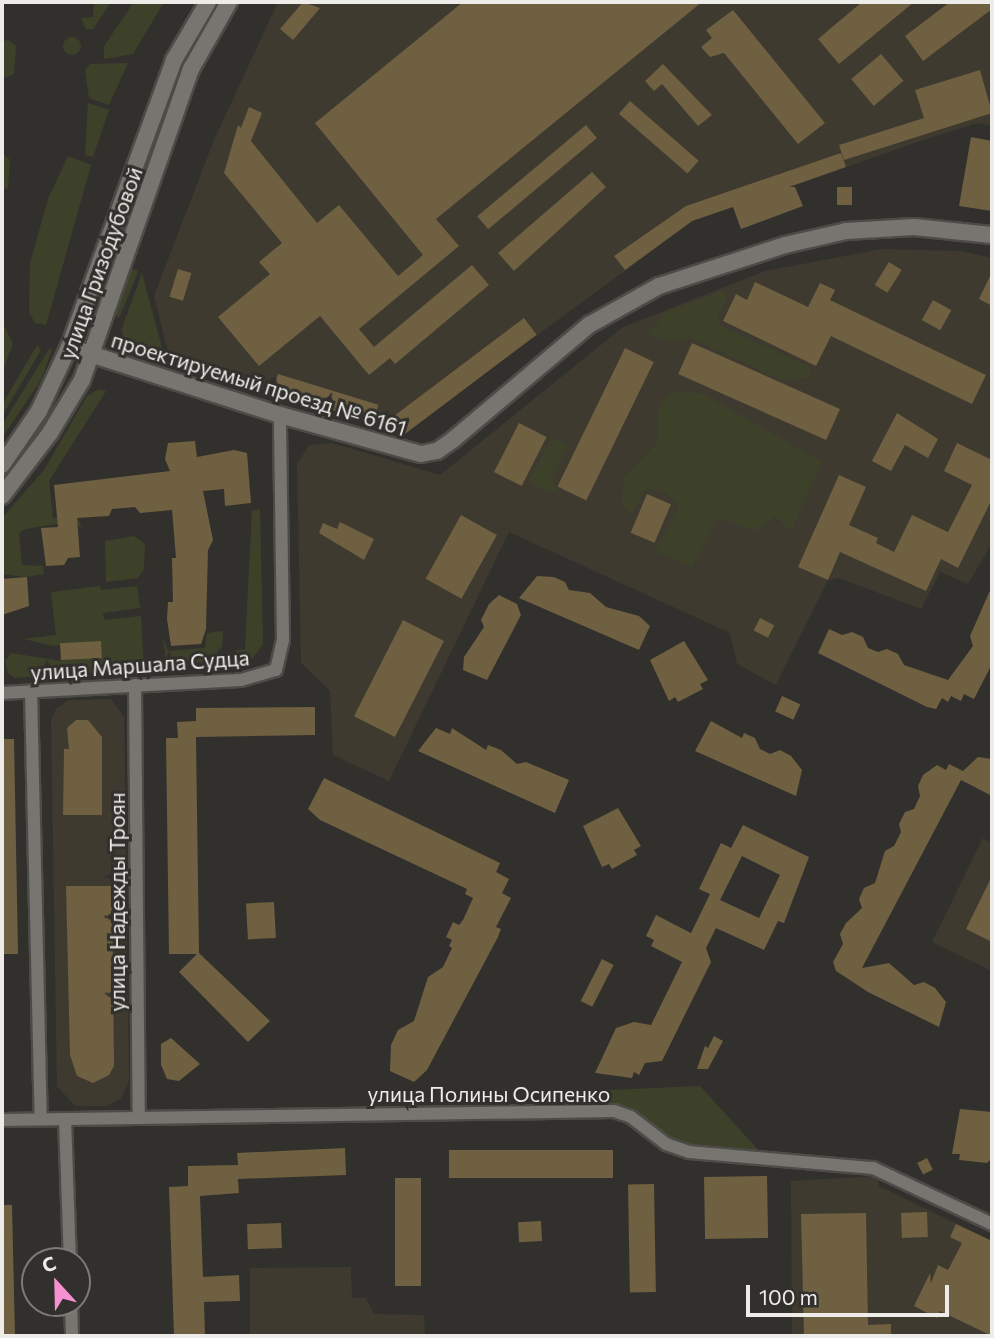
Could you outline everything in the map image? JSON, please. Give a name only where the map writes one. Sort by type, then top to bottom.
[{"type":"street","name":"улица Гризодубовой","points":[[2,465],[39,411],[69,347],[174,61],[208,2]]},
{"type":"street","name":"улица Гризодубовой","points":[[2,496],[68,406],[91,355],[191,69],[210,29],[229,2]]},
{"type":"street","name":"проектируемый проезд № 6161","points":[[69,347],[404,452],[437,451],[570,339],[612,309],[659,286],[773,249],[846,231],[914,228],[992,235]]},
{"type":"street","name":"улица Маршала Судца","points":[[2,693],[241,680],[276,670],[283,640],[280,415]]},
{"type":"street","name":"улица Надежды Троян","points":[[135,685],[139,1118]]},
{"type":"street","points":[[31,691],[41,1119]]},
{"type":"street","name":"улица Полины Осипенко","points":[[2,1120],[614,1111],[631,1117],[666,1144],[689,1152],[873,1168],[992,1224]]},
{"type":"street","points":[[65,1119],[70,1247]]},
{"type":"street","points":[[71,1317],[72,1336]]},
{"type":"shaded area","points":[[278,2],[992,2],[992,126],[978,123],[926,139],[693,221],[402,434],[170,360],[154,296],[214,140]]},
{"type":"shaded area","points":[[882,249],[961,251],[992,258],[992,543],[968,584],[940,572],[921,609],[839,578],[828,580],[776,685],[737,664],[730,633],[509,532],[389,781],[333,755],[330,691],[301,663],[297,464],[309,445],[332,443],[440,475],[623,327],[765,271]]},
{"type":"shaded area","points":[[111,699],[124,717],[129,1081],[121,1098],[107,1106],[75,1106],[57,1086],[51,720],[56,709],[69,700]]},
{"type":"shaded area","points":[[983,838],[992,843],[992,971],[932,942]]},
{"type":"shaded area","points":[[878,1176],[879,1186],[992,1241],[992,1336],[792,1336],[791,1181]]},
{"type":"shaded area","points":[[351,1267],[352,1298],[366,1298],[374,1314],[424,1315],[425,1336],[250,1336],[250,1268]]},
{"type":"green space","points":[[94,2],[111,2],[93,29],[86,29],[81,18],[93,17]]},
{"type":"green space","points":[[134,2],[164,2],[133,54],[104,59],[104,46]]},
{"type":"green space","points":[[72,37],[80,42],[81,46],[76,54],[72,55],[64,50],[63,46],[68,38]]},
{"type":"green space","points":[[8,40],[16,46],[14,74],[2,79],[2,42]]},
{"type":"green space","points":[[128,63],[109,105],[89,98],[85,70],[90,64]]},
{"type":"green space","points":[[88,103],[109,110],[93,157],[85,155]]},
{"type":"green space","points":[[2,153],[10,160],[8,188],[2,190]]},
{"type":"green space","points":[[68,156],[91,165],[46,325],[35,323],[29,312],[30,263],[48,199]]},
{"type":"green space","points":[[128,267],[138,271],[119,317],[109,313]]},
{"type":"green space","points":[[142,273],[165,359],[125,346],[120,334]]},
{"type":"green space","points":[[723,291],[727,298],[717,319],[721,326],[810,367],[810,378],[782,380],[691,338],[671,341],[647,334],[668,311]]},
{"type":"green space","points":[[2,321],[13,344],[2,372]]},
{"type":"green space","points":[[37,345],[41,350],[2,416],[2,405]]},
{"type":"green space","points":[[49,349],[52,350],[41,380],[2,438],[2,425]]},
{"type":"green space","points":[[99,389],[106,391],[49,481],[53,518],[77,516],[82,527],[58,524],[25,529],[19,533],[22,565],[43,566],[44,574],[25,577],[2,574],[2,518],[44,470],[87,396]]},
{"type":"green space","points":[[674,391],[703,394],[822,462],[791,531],[775,516],[755,531],[718,517],[692,567],[655,551],[680,505],[660,489],[644,490],[633,514],[622,507],[624,477],[657,443],[659,403]]},
{"type":"green space","points":[[552,438],[568,446],[552,478],[560,494],[540,489],[529,480]]},
{"type":"green space","points":[[260,509],[263,644],[253,658],[236,662],[236,650],[245,649],[252,511]]},
{"type":"green space","points":[[134,536],[145,544],[144,569],[138,578],[106,582],[105,541]]},
{"type":"green space","points":[[100,586],[101,590],[137,586],[140,608],[103,613],[104,620],[141,616],[144,669],[15,678],[8,673],[5,661],[11,653],[61,661],[101,641],[53,646],[24,639],[56,635],[51,592]]},
{"type":"green space","points":[[223,631],[221,663],[166,662],[163,637],[168,651],[205,648],[207,633]]},
{"type":"green space","points":[[700,1086],[762,1154],[677,1145],[617,1107],[588,1105],[587,1091]]},
{"type":"building","points":[[303,2],[320,8],[293,40],[280,29]]},
{"type":"building","points":[[463,2],[702,2],[436,219],[459,246],[359,329],[374,347],[472,265],[489,285],[395,364],[390,358],[369,375],[320,316],[259,366],[218,317],[270,274],[259,262],[282,243],[224,173],[238,125],[241,128],[249,107],[262,113],[251,141],[317,223],[339,205],[398,276],[423,255],[315,123]]},
{"type":"building","points":[[862,2],[914,2],[839,64],[818,39]]},
{"type":"building","points":[[950,2],[992,2],[992,9],[923,61],[905,36]]},
{"type":"building","points":[[733,10],[825,123],[798,144],[724,53],[710,57],[701,47],[712,38],[706,30]]},
{"type":"building","points":[[881,54],[903,81],[874,106],[851,79]]},
{"type":"building","points":[[663,64],[712,115],[698,126],[662,84],[654,91],[645,81]]},
{"type":"building","points":[[980,70],[992,113],[844,160],[839,145],[924,118],[915,90]]},
{"type":"building","points":[[630,101],[699,161],[688,174],[619,114]]},
{"type":"building","points":[[586,125],[597,138],[488,229],[477,216]]},
{"type":"building","points":[[971,137],[992,141],[992,211],[959,206]]},
{"type":"building","points":[[841,153],[846,167],[789,187],[795,187],[803,206],[741,229],[733,207],[692,221],[625,270],[614,256],[686,206]]},
{"type":"building","points":[[592,172],[606,187],[514,271],[498,253]]},
{"type":"building","points":[[837,187],[852,187],[852,205],[837,205]]},
{"type":"building","points":[[889,262],[902,270],[887,293],[875,285]]},
{"type":"building","points":[[178,269],[191,273],[183,301],[170,297]]},
{"type":"building","points":[[992,272],[992,306],[979,299]]},
{"type":"building","points":[[755,282],[808,307],[820,283],[835,290],[830,300],[986,375],[972,404],[831,336],[816,366],[723,321],[736,294],[747,300]]},
{"type":"building","points":[[933,300],[951,310],[940,330],[922,320]]},
{"type":"building","points":[[524,318],[537,335],[403,435],[391,419]]},
{"type":"building","points":[[692,343],[840,409],[826,440],[678,374]]},
{"type":"building","points":[[625,348],[654,362],[586,500],[557,486]]},
{"type":"building","points":[[278,374],[378,405],[373,423],[272,392]]},
{"type":"building","points":[[897,413],[938,439],[928,458],[905,445],[891,471],[872,461]]},
{"type":"building","points":[[519,423],[547,437],[522,486],[494,472]]},
{"type":"building","points":[[195,441],[197,457],[234,450],[247,453],[251,503],[225,506],[224,489],[203,491],[213,540],[208,550],[206,629],[201,644],[171,646],[167,619],[168,602],[173,602],[172,558],[176,558],[172,510],[140,513],[135,507],[112,509],[109,516],[77,518],[80,557],[68,558],[64,565],[46,566],[41,528],[58,527],[54,485],[170,471],[165,459],[168,443]]},
{"type":"building","points":[[957,443],[992,460],[992,499],[958,568],[941,559],[926,591],[840,552],[828,580],[798,567],[839,475],[866,487],[849,525],[878,538],[876,543],[894,552],[912,515],[948,532],[972,485],[944,471]]},
{"type":"building","points":[[647,494],[671,504],[655,543],[631,533]]},
{"type":"building","points":[[461,515],[497,535],[461,599],[426,579]]},
{"type":"building","points":[[340,522],[374,539],[364,560],[319,533],[323,523],[337,529]]},
{"type":"building","points":[[537,576],[554,577],[565,582],[569,590],[590,593],[606,607],[639,616],[650,626],[639,650],[519,598]]},
{"type":"building","points":[[27,577],[29,606],[2,615],[2,579]]},
{"type":"building","points":[[992,586],[992,664],[974,699],[964,694],[961,701],[951,696],[948,702],[942,698],[936,709],[927,707],[818,653],[829,629],[842,635],[852,632],[863,637],[868,648],[878,652],[887,649],[898,654],[904,665],[948,680],[973,646],[970,636]]},
{"type":"building","points":[[499,595],[517,604],[521,615],[487,680],[463,670],[464,657],[484,627],[481,620],[489,604]]},
{"type":"building","points":[[760,618],[774,625],[768,638],[754,630]]},
{"type":"building","points":[[403,620],[444,641],[395,737],[354,716]]},
{"type":"building","points":[[101,641],[102,658],[61,660],[60,643]]},
{"type":"building","points":[[684,641],[708,680],[700,684],[703,689],[678,702],[675,697],[669,701],[650,660]]},
{"type":"building","points":[[782,696],[800,704],[793,720],[775,712]]},
{"type":"building","points":[[315,707],[315,735],[196,737],[199,953],[270,1021],[248,1042],[179,972],[197,954],[169,954],[166,738],[178,738],[177,722],[196,721],[196,708]]},
{"type":"building","points":[[76,720],[88,720],[102,737],[102,815],[63,815],[64,749],[69,749],[67,728]]},
{"type":"building","points":[[711,721],[742,738],[744,733],[755,738],[760,749],[770,754],[780,750],[791,756],[802,770],[796,796],[695,751]]},
{"type":"building","points":[[436,728],[450,734],[452,728],[486,750],[488,745],[501,750],[517,764],[526,762],[569,780],[555,813],[418,751]]},
{"type":"building","points":[[2,739],[14,739],[18,954],[2,954]]},
{"type":"building","points":[[978,757],[992,759],[992,796],[961,780],[862,968],[889,963],[914,985],[924,982],[935,988],[946,1002],[939,1027],[868,992],[836,971],[833,962],[843,944],[840,934],[846,923],[862,908],[859,899],[864,888],[875,883],[885,851],[894,846],[901,832],[899,824],[905,812],[914,809],[920,796],[918,786],[923,775],[937,765],[946,770],[949,764],[963,771]]},
{"type":"building","points":[[324,778],[500,863],[496,872],[509,879],[502,893],[511,898],[496,927],[501,929],[498,937],[427,1070],[414,1082],[390,1071],[391,1045],[398,1030],[414,1021],[428,977],[443,967],[452,948],[449,946],[452,940],[446,937],[453,922],[459,925],[473,898],[465,894],[467,889],[320,820],[308,809]]},
{"type":"building","points":[[618,808],[641,846],[634,850],[637,855],[612,869],[609,864],[602,867],[583,826]]},
{"type":"building","points":[[743,825],[809,857],[784,923],[778,921],[764,950],[716,928],[706,948],[711,962],[662,1061],[645,1063],[639,1075],[634,1072],[632,1078],[595,1073],[616,1028],[634,1022],[651,1025],[682,962],[651,946],[654,940],[646,936],[656,915],[691,933],[710,894],[699,889],[721,843],[731,848]],"holes":[[[742,856],[780,875],[759,918],[720,900]]]},
{"type":"building","points":[[992,876],[992,942],[966,929]]},
{"type":"building","points":[[66,886],[112,886],[114,1066],[109,1075],[93,1083],[77,1076],[70,1055]]},
{"type":"building","points":[[274,902],[276,938],[248,939],[246,903]]},
{"type":"building","points":[[602,959],[614,965],[592,1007],[581,1001]]},
{"type":"building","points":[[714,1036],[723,1041],[708,1069],[697,1069],[705,1046],[708,1048]]},
{"type":"building","points":[[171,1038],[200,1064],[179,1081],[167,1079],[161,1065],[161,1044]]},
{"type":"building","points":[[960,1109],[992,1112],[992,1158],[987,1163],[959,1160],[960,1154],[952,1154]]},
{"type":"building","points":[[345,1148],[346,1175],[238,1179],[239,1193],[200,1196],[203,1277],[239,1275],[240,1301],[204,1302],[205,1336],[174,1336],[169,1187],[188,1186],[188,1166],[238,1165],[237,1153]]},
{"type":"building","points":[[449,1150],[613,1150],[613,1178],[449,1178]]},
{"type":"building","points":[[927,1158],[933,1170],[923,1175],[917,1163]]},
{"type":"building","points":[[767,1176],[768,1238],[705,1239],[704,1177]]},
{"type":"building","points":[[395,1178],[421,1178],[421,1286],[395,1286]]},
{"type":"building","points":[[628,1184],[654,1184],[656,1292],[630,1292]]},
{"type":"building","points":[[2,1205],[12,1205],[15,1336],[2,1336]]},
{"type":"building","points":[[927,1212],[928,1237],[902,1238],[901,1213]]},
{"type":"building","points":[[866,1213],[868,1325],[891,1324],[891,1336],[804,1336],[801,1214]]},
{"type":"building","points":[[541,1221],[542,1241],[519,1242],[518,1222]]},
{"type":"building","points":[[281,1223],[282,1248],[248,1249],[247,1224]]},
{"type":"building","points":[[956,1224],[992,1241],[992,1336],[940,1311],[937,1318],[914,1306],[930,1273],[931,1283],[938,1265],[948,1270],[962,1243],[950,1237]]}]
